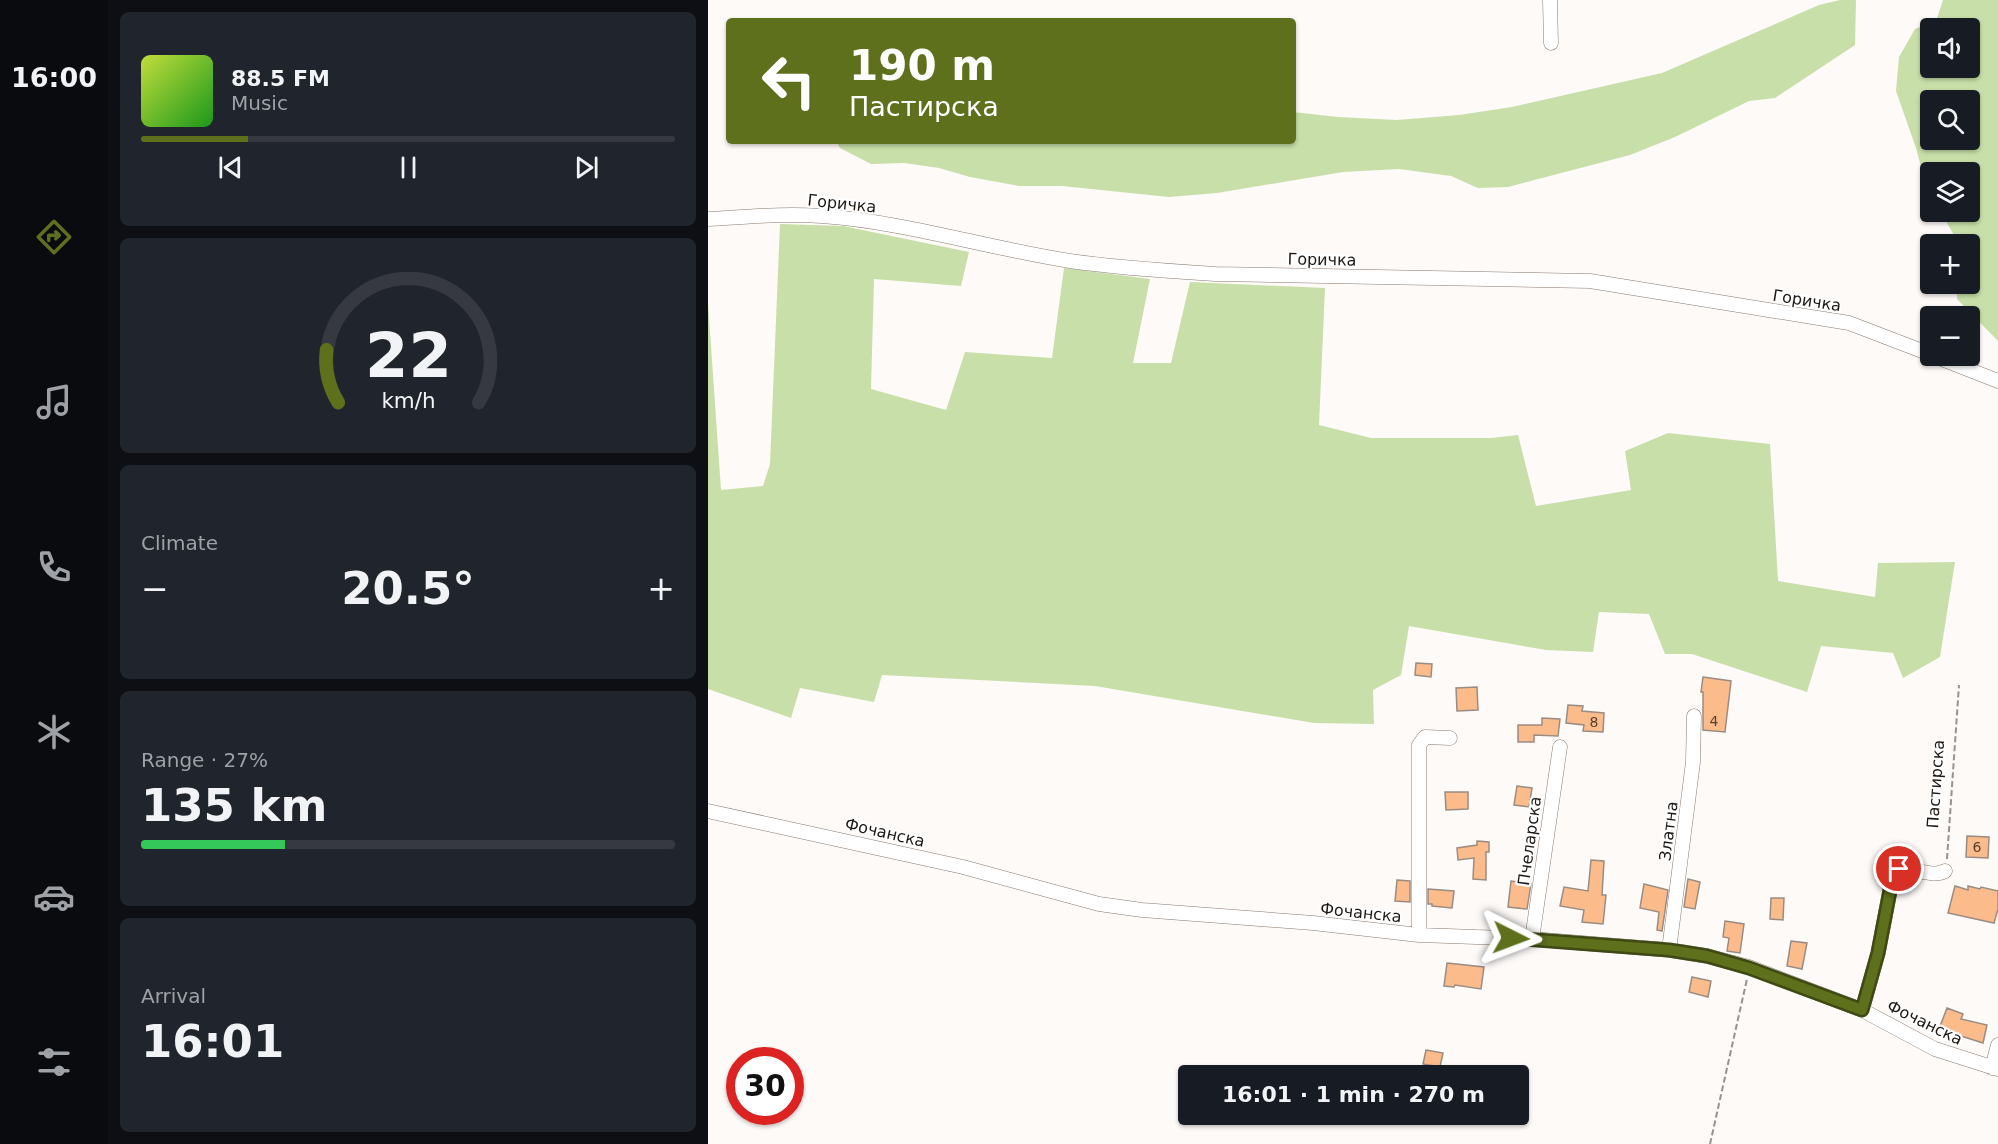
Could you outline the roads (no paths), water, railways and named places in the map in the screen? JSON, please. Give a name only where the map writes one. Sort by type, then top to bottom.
[{"type":"street","points":[[1550,0],[1551,43]]},
{"type":"street","name":"Горичка","points":[[708,219],[773,215],[822,216],[875,222],[1071,261],[1174,272],[1590,281],[1849,323],[1920,350]]},
{"type":"street","name":"Горичка","points":[[1960,366],[1998,381]]},
{"type":"street","name":"Златна","points":[[1669,950],[1693,762],[1694,716]]},
{"type":"street","points":[[1419,935],[1419,745],[1425,737],[1450,738]]},
{"type":"street","name":"Пчеларска","points":[[1532,939],[1560,747]]},
{"type":"street","name":"Фочанска","points":[[708,811],[963,867],[1099,904],[1142,910],[1313,923],[1419,935],[1532,939],[1669,950],[1707,956],[1749,968],[1862,1010],[1935,1049],[1995,1069]]},
{"type":"street","points":[[1862,1010],[1878,953],[1893,875],[1899,869],[1933,874],[1945,871]]},
{"type":"street","points":[[1995,1069],[1998,1045]]}]
